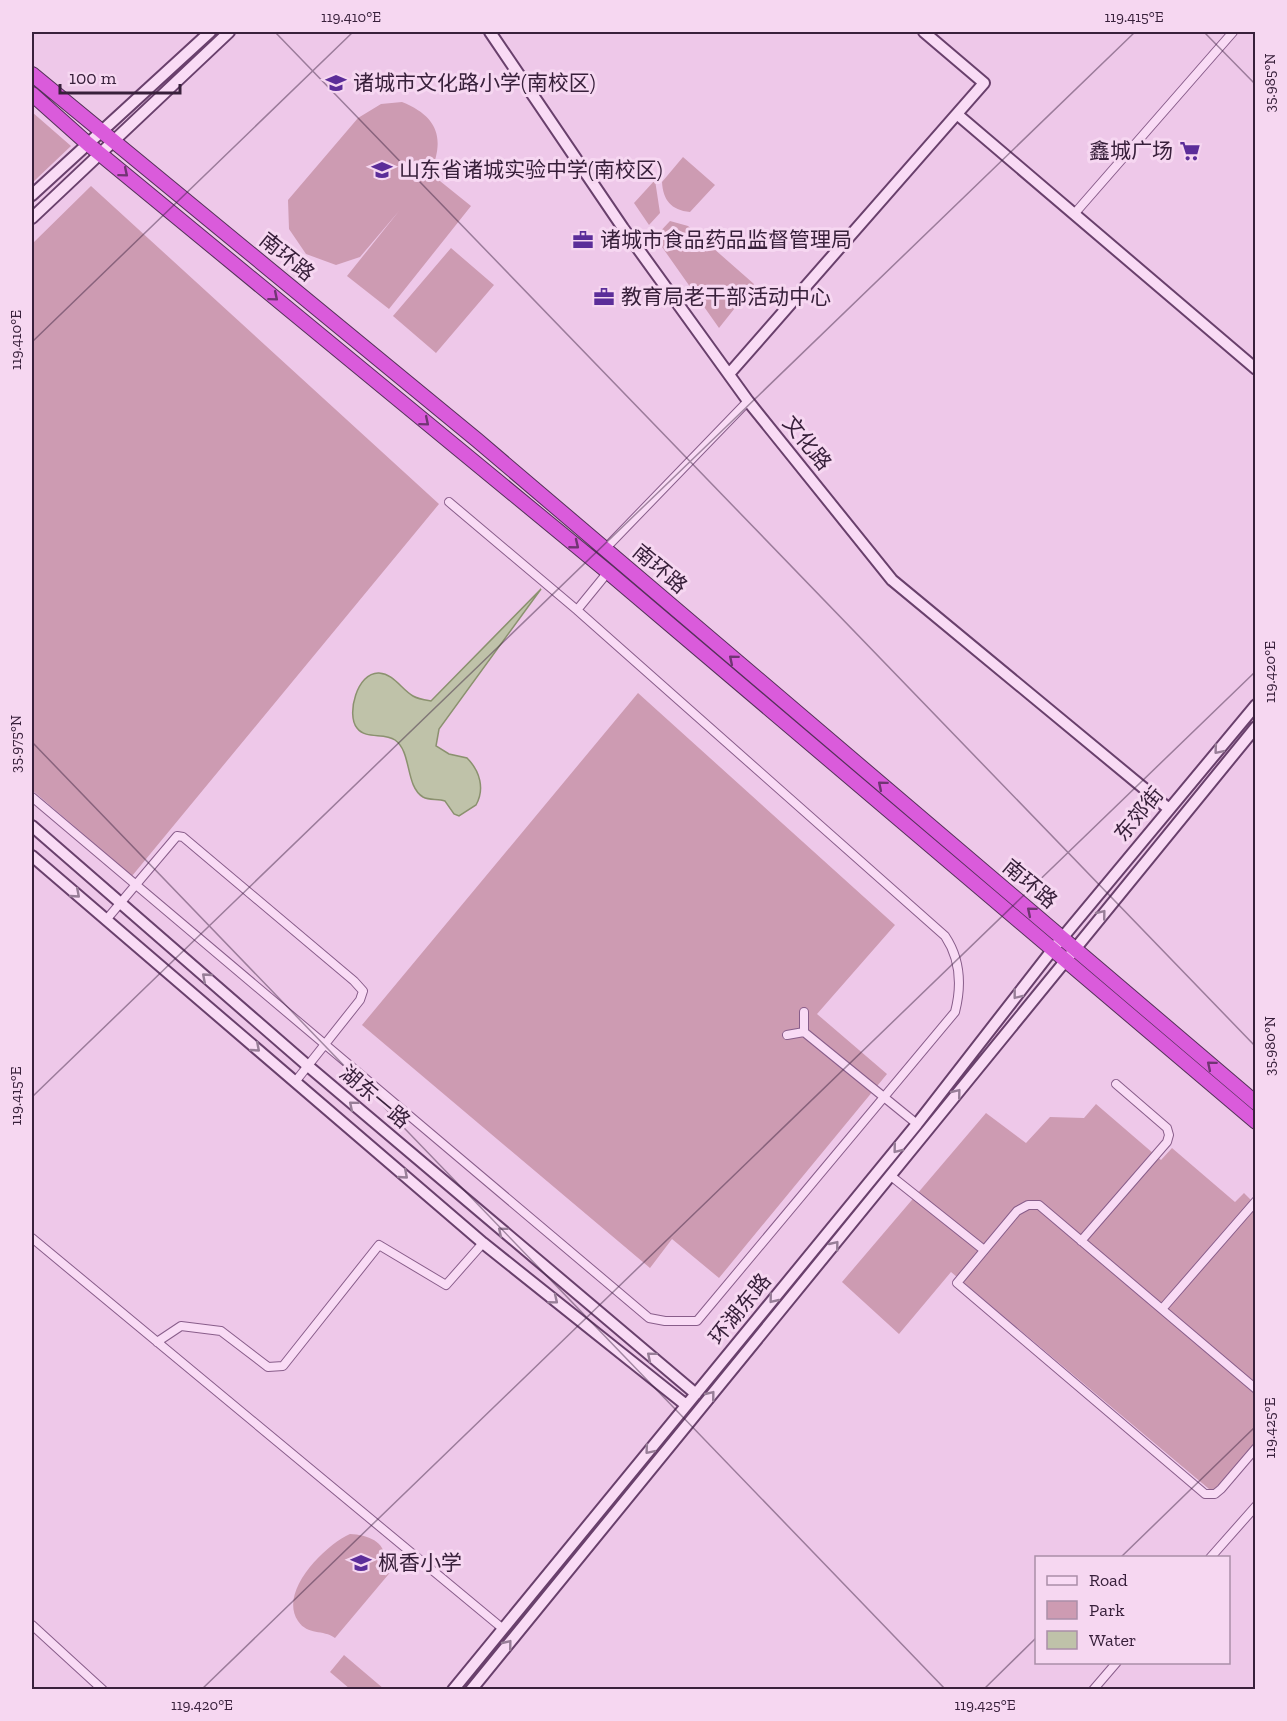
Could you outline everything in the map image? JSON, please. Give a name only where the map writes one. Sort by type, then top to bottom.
[{"type":"highway","name":"南环路","points":[[32,74],[477,440],[1057,943],[1256,1122]]},
{"type":"highway","name":"南环路","points":[[32,94],[88,144],[1057,943]]},
{"type":"highway","name":"南环路","points":[[1069,954],[1256,1103]]},
{"type":"main road","points":[[32,218],[100,153],[106,136],[210,32]]},
{"type":"main road","points":[[32,195],[88,144],[106,136],[228,32]]},
{"type":"main road","name":"文化路","points":[[490,32],[623,228],[748,401],[892,580],[1169,809]]},
{"type":"main road","points":[[729,374],[984,83],[924,32]]},
{"type":"main road","points":[[958,115],[1256,369]]},
{"type":"main road","name":"东郊街","points":[[1057,943],[1256,705]]},
{"type":"main road","name":"东郊街","points":[[1069,954],[1256,727]]},
{"type":"main road","name":"湖东一路","points":[[32,826],[308,1066],[696,1394]]},
{"type":"main road","name":"湖东一路","points":[[32,856],[483,1243],[686,1405]]},
{"type":"main road","name":"环湖东路","points":[[453,1689],[917,1124],[1057,943]]},
{"type":"main road","name":"环湖东路","points":[[471,1689],[891,1176],[1069,954]]},
{"type":"street","points":[[1075,213],[1233,32]]},
{"type":"street","points":[[604,550],[748,401]]},
{"type":"street","points":[[32,797],[324,1046],[649,1318],[665,1321],[697,1321],[955,1012],[960,980],[951,945],[945,936],[577,610],[449,502]]},
{"type":"street","points":[[577,610],[608,572]]},
{"type":"street","points":[[106,920],[177,836],[183,837],[336,966],[363,991],[360,1000],[295,1082]]},
{"type":"street","points":[[804,1012],[804,1032]]},
{"type":"street","points":[[788,1035],[804,1032],[917,1124]]},
{"type":"street","points":[[1081,1241],[1167,1142],[1169,1135],[1167,1128],[1116,1084]]},
{"type":"street","points":[[891,1176],[984,1250]]},
{"type":"street","points":[[1161,1309],[1256,1201]]},
{"type":"street","points":[[1256,1389],[1039,1205],[1028,1205],[1017,1211],[957,1283],[1205,1494],[1215,1494],[1221,1489],[1256,1448]]},
{"type":"street","points":[[32,1238],[502,1628]]},
{"type":"street","points":[[157,1342],[181,1326],[222,1331],[268,1367],[283,1366],[379,1245],[446,1285],[483,1243]]},
{"type":"street","points":[[1211,1556],[1256,1506]]},
{"type":"street","points":[[32,1624],[93,1686],[103,1689]]},
{"type":"street","points":[[1094,1689],[1115,1664]]},
{"type":"green space","points":[[402,102],[423,114],[435,130],[437,149],[430,173],[471,206],[389,309],[347,276],[399,211],[360,257],[336,265],[306,254],[289,229],[288,200],[358,118],[381,104]]},
{"type":"green space","points":[[32,112],[71,146],[32,183]]},
{"type":"green space","points":[[683,157],[715,185],[690,212],[678,209],[669,203],[664,194],[662,182]]},
{"type":"green space","points":[[655,180],[660,213],[649,225],[634,203]]},
{"type":"green space","points":[[91,186],[439,504],[132,876],[32,790],[32,244]]},
{"type":"green space","points":[[670,221],[688,226],[754,284],[719,328],[655,237]]},
{"type":"green space","points":[[451,248],[494,285],[436,353],[393,316]]},
{"type":"green space","points":[[638,693],[895,925],[817,1014],[887,1074],[719,1278],[672,1239],[650,1268],[362,1025]]},
{"type":"green space","points":[[1096,1104],[1161,1160],[1172,1148],[1235,1202],[1244,1193],[1255,1204],[1255,1446],[1215,1494],[951,1272],[899,1334],[842,1282],[986,1113],[1026,1143],[1050,1117],[1084,1118]]},
{"type":"green space","points":[[350,1534],[370,1538],[380,1545],[385,1556],[385,1563],[393,1569],[335,1638],[302,1626],[293,1609],[294,1597],[299,1584],[317,1559]]},
{"type":"green space","points":[[344,1655],[384,1689],[350,1689],[330,1672]]},
{"type":"water","points":[[541,589],[439,729],[436,746],[449,754],[467,758],[480,780],[481,787],[476,805],[459,816],[454,814],[445,801],[426,798],[417,792],[404,752],[395,740],[386,736],[365,734],[357,728],[353,714],[356,695],[365,679],[379,673],[389,676],[413,696],[431,701]]},
{"type":"place","name":"诸城市文化路小学(南校区)","points":[[336,83]]},
{"type":"place","name":"鑫城广场","points":[[1190,151]]},
{"type":"place","name":"山东省诸城实验中学(南校区)","points":[[382,170]]},
{"type":"place","name":"诸城市食品药品监督管理局","points":[[583,240]]},
{"type":"place","name":"教育局老干部活动中心","points":[[604,297]]},
{"type":"place","name":"枫香小学","points":[[361,1563]]}]
